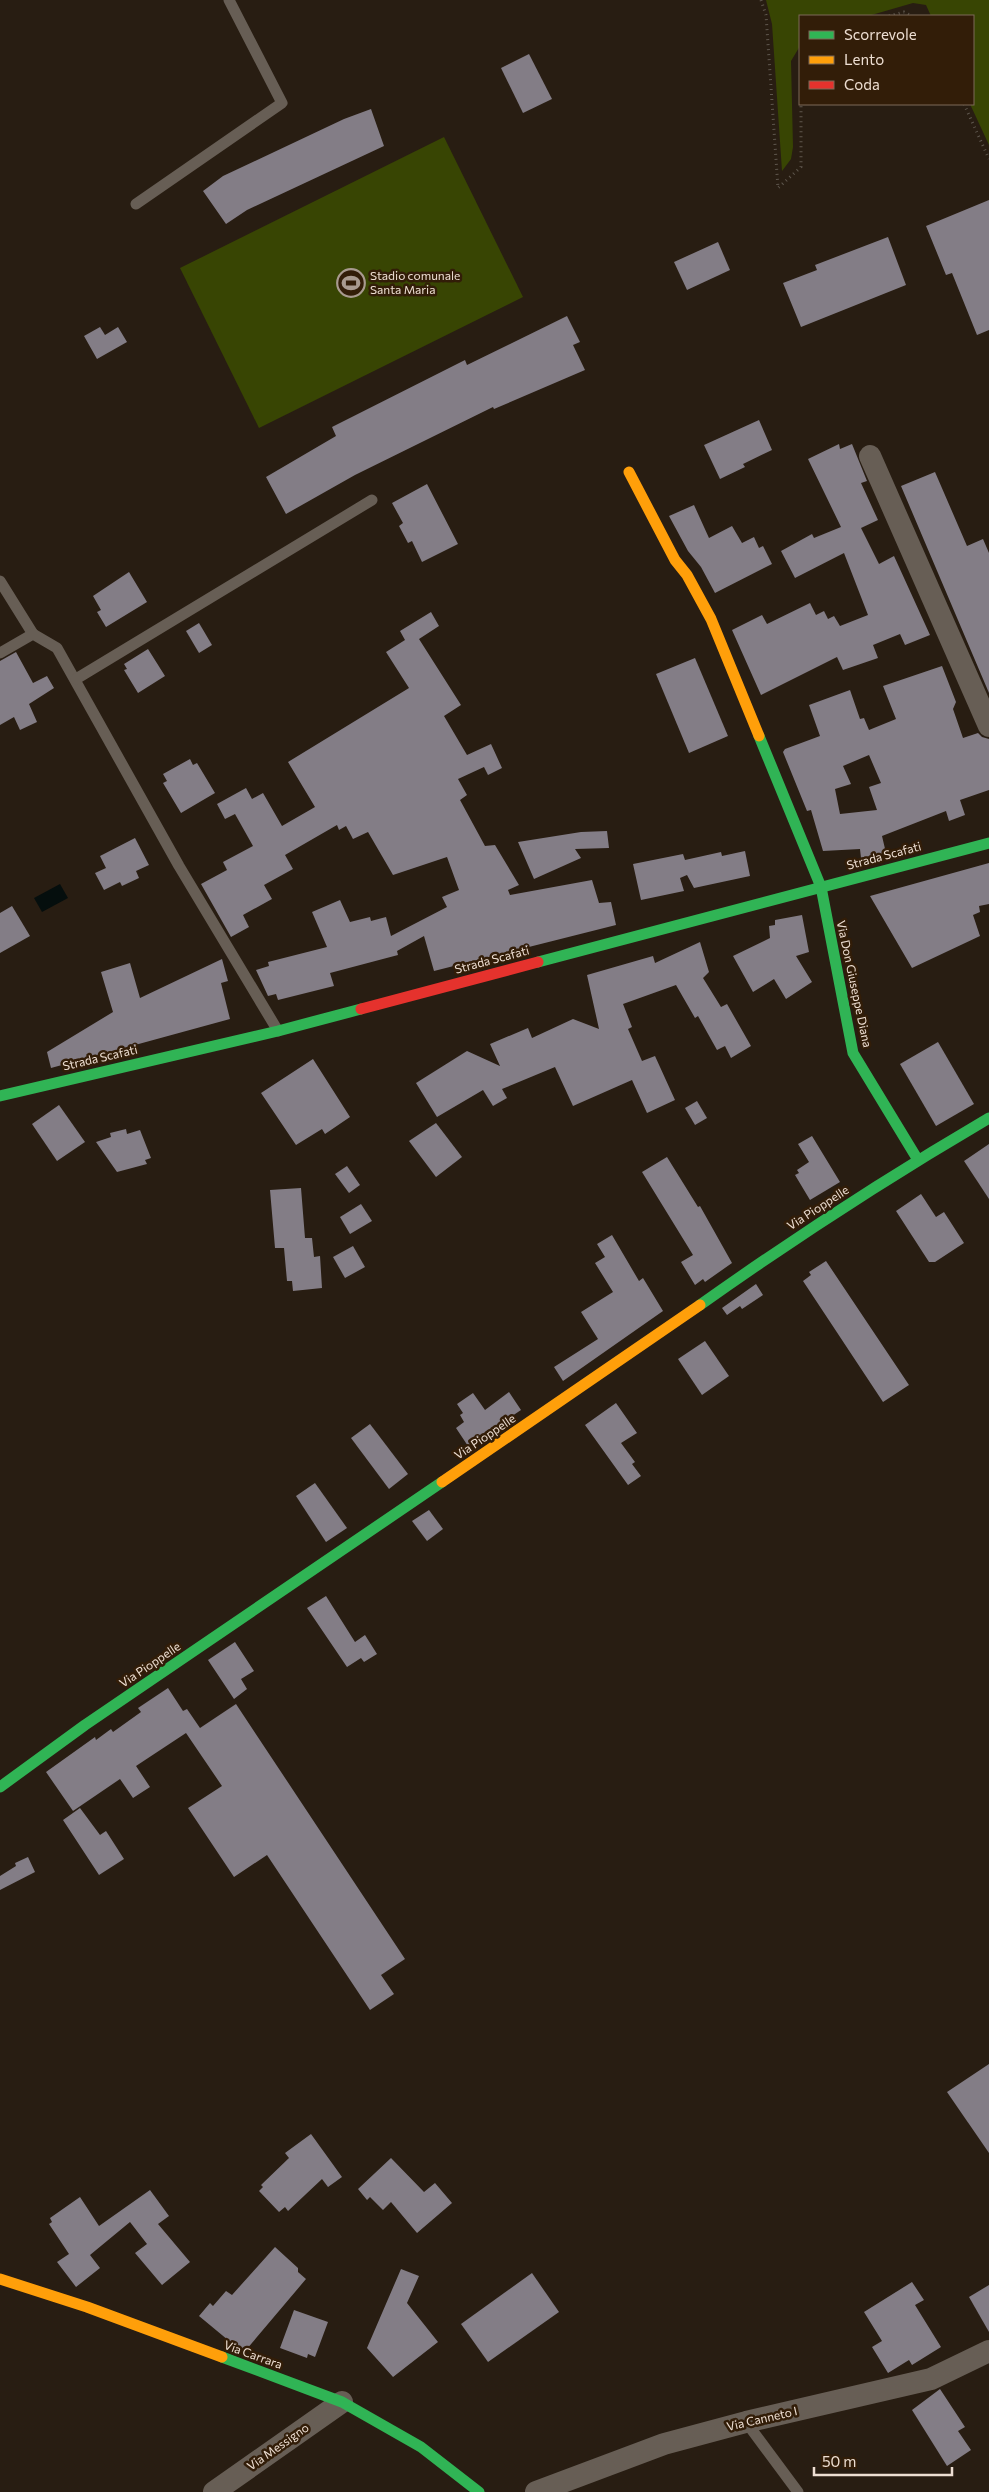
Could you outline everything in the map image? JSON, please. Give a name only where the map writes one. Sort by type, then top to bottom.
[{"type":"street","points":[[870,456],[989,726]]},
{"type":"street","name":"Via Don Giuseppe Diana","points":[[629,472],[675,560],[687,576],[711,619],[821,887],[853,1053],[918,1160]]},
{"type":"street","name":"Strada Scafati","points":[[0,1096],[278,1031],[989,843]]},
{"type":"street","name":"Via Pioppelle","points":[[0,1787],[85,1726],[616,1364],[749,1270],[918,1160],[989,1118]]},
{"type":"street","name":"Via Carrara","points":[[0,2279],[87,2307],[342,2402],[421,2447],[479,2492]]},
{"type":"street","name":"Via Canneto I","points":[[536,2492],[664,2444],[746,2422],[841,2402],[931,2379],[989,2351]]},
{"type":"street","name":"Via Messigno","points":[[214,2492],[342,2402]]},
{"type":"lane","points":[[136,204],[282,103],[229,0]]},
{"type":"lane","points":[[76,679],[372,500]]},
{"type":"lane","points":[[0,581],[33,634],[57,648],[179,866],[278,1031]]},
{"type":"lane","points":[[0,653],[33,634]]},
{"type":"lane","points":[[746,2422],[798,2492]]},
{"type":"path","points":[[761,0],[766,15],[778,188],[801,167],[801,105]]},
{"type":"path","points":[[893,15],[904,12],[910,15]]},
{"type":"path","points":[[964,105],[989,159]]},
{"type":"green space","points":[[766,0],[989,0],[989,145],[970,105],[974,105],[974,15],[931,15],[926,5],[913,3],[871,15],[799,15],[799,48],[791,61],[793,147],[791,159],[782,171],[772,24]]},
{"type":"green space","name":"Stadio comunale Santa Maria","points":[[444,137],[523,297],[259,428],[180,268]]},
{"type":"shaded area","points":[[60,884],[68,898],[42,912],[34,898]]},
{"type":"building","points":[[529,54],[552,99],[523,113],[501,68]]},
{"type":"building","points":[[371,109],[384,146],[247,210],[226,224],[203,191],[223,176],[344,119]]},
{"type":"building","points":[[989,200],[989,330],[977,335],[952,273],[946,275],[926,226]]},
{"type":"building","points":[[888,237],[906,285],[801,327],[783,283],[817,270],[815,265]]},
{"type":"building","points":[[718,242],[730,270],[687,290],[674,262]]},
{"type":"building","points":[[567,316],[580,342],[573,345],[585,370],[494,409],[493,407],[355,475],[286,514],[266,477],[336,436],[332,427],[465,360],[467,365]]},
{"type":"building","points":[[100,327],[105,335],[118,327],[127,342],[97,359],[84,336]]},
{"type":"building","points":[[759,420],[772,450],[743,464],[745,467],[720,479],[704,445]]},
{"type":"building","points":[[839,444],[840,449],[852,444],[867,481],[861,483],[878,520],[861,528],[879,564],[894,556],[930,635],[905,645],[900,634],[873,645],[878,658],[843,670],[837,657],[761,695],[732,630],[762,615],[767,624],[810,603],[816,615],[824,611],[828,619],[834,616],[840,626],[868,615],[844,553],[795,578],[781,551],[812,534],[814,538],[841,527],[808,459]]},
{"type":"building","points":[[935,472],[967,546],[983,539],[989,553],[989,693],[901,486]]},
{"type":"building","points":[[427,484],[458,544],[422,562],[412,541],[408,543],[399,526],[403,523],[392,503]]},
{"type":"building","points":[[694,505],[709,538],[732,526],[742,543],[754,537],[759,548],[763,546],[772,564],[715,593],[701,567],[688,551],[669,516]]},
{"type":"building","points":[[129,572],[147,602],[106,627],[97,612],[101,610],[93,596]]},
{"type":"building","points":[[431,612],[439,626],[419,639],[461,705],[444,716],[467,755],[491,744],[502,768],[488,775],[484,767],[458,779],[467,795],[460,800],[485,846],[495,845],[519,885],[508,890],[510,895],[592,880],[599,903],[611,902],[616,925],[434,971],[424,936],[397,951],[398,955],[330,973],[334,986],[278,1000],[276,994],[268,996],[256,970],[269,966],[268,962],[327,947],[312,912],[340,900],[350,922],[370,917],[371,921],[386,917],[391,936],[447,907],[442,897],[459,890],[447,857],[393,875],[368,832],[353,839],[346,826],[339,830],[337,825],[285,855],[293,869],[264,885],[272,899],[243,915],[249,927],[231,937],[201,884],[227,870],[223,862],[253,846],[235,814],[225,819],[217,804],[246,788],[252,799],[263,793],[282,826],[315,807],[288,762],[409,688],[386,652],[405,640],[400,631]]},
{"type":"building","points":[[199,623],[212,645],[199,653],[186,631]]},
{"type":"building","points":[[148,649],[165,676],[138,693],[124,670],[127,669],[124,664]]},
{"type":"building","points":[[16,652],[33,683],[47,676],[54,688],[29,704],[37,722],[20,730],[14,717],[0,725],[0,661]]},
{"type":"building","points":[[695,658],[728,736],[689,753],[656,674]]},
{"type":"building","points":[[942,666],[956,702],[953,709],[963,738],[978,733],[982,737],[989,739],[989,790],[960,800],[965,815],[949,821],[946,811],[882,836],[886,853],[861,858],[860,849],[823,851],[811,810],[807,811],[783,752],[785,749],[820,736],[809,705],[850,690],[860,719],[864,718],[869,730],[896,719],[883,686]],"holes":[[[869,755],[881,783],[869,787],[877,810],[840,814],[835,789],[851,784],[843,766]]]},
{"type":"building","points":[[190,759],[193,765],[197,763],[215,793],[181,813],[163,783],[167,781],[163,774]]},
{"type":"building","points":[[607,831],[609,848],[575,849],[581,858],[534,879],[518,842],[581,832]]},
{"type":"building","points":[[135,838],[149,865],[136,871],[139,878],[122,886],[120,882],[104,890],[95,873],[106,868],[100,856]]},
{"type":"building","points":[[745,851],[750,876],[694,888],[687,875],[680,878],[684,891],[641,900],[633,864],[683,854],[685,860],[721,852],[722,856]]},
{"type":"building","points":[[989,863],[989,904],[979,906],[980,912],[973,915],[980,936],[912,968],[870,896]]},
{"type":"building","points":[[12,906],[30,936],[0,953],[0,913]]},
{"type":"building","points":[[802,915],[809,952],[796,956],[812,982],[786,999],[774,979],[753,992],[733,956],[770,938],[769,926],[775,925],[775,920]]},
{"type":"building","points":[[700,942],[709,972],[703,978],[721,1007],[727,1004],[751,1046],[731,1058],[725,1046],[717,1050],[698,1016],[695,1018],[676,985],[623,1004],[632,1027],[628,1029],[642,1061],[655,1056],[675,1100],[647,1113],[632,1080],[573,1106],[555,1067],[502,1089],[507,1098],[493,1106],[483,1090],[437,1117],[416,1083],[467,1051],[500,1066],[490,1044],[528,1028],[532,1038],[573,1019],[599,1029],[587,975],[653,956],[655,963]]},
{"type":"building","points":[[222,959],[228,981],[221,983],[230,1019],[51,1068],[47,1052],[113,1012],[101,972],[130,963],[140,998]]},
{"type":"building","points":[[938,1042],[974,1104],[936,1126],[900,1064]]},
{"type":"building","points":[[313,1059],[350,1117],[325,1134],[322,1129],[296,1145],[261,1093]]},
{"type":"building","points":[[697,1101],[707,1118],[695,1125],[685,1108]]},
{"type":"building","points":[[59,1105],[85,1142],[57,1161],[32,1124]]},
{"type":"building","points":[[436,1123],[462,1157],[436,1177],[409,1141]]},
{"type":"building","points":[[126,1129],[127,1134],[140,1130],[151,1158],[145,1160],[147,1164],[117,1172],[96,1142],[111,1137],[110,1133]]},
{"type":"building","points":[[812,1136],[840,1182],[810,1200],[795,1175],[799,1173],[797,1170],[809,1162],[798,1144]]},
{"type":"building","points":[[989,1144],[989,1199],[964,1161]]},
{"type":"building","points":[[667,1157],[698,1207],[700,1206],[732,1263],[705,1282],[703,1279],[695,1285],[681,1262],[693,1255],[642,1172]]},
{"type":"building","points":[[347,1166],[360,1185],[349,1193],[335,1174]]},
{"type":"building","points":[[301,1188],[305,1238],[312,1238],[314,1257],[320,1256],[322,1288],[293,1291],[292,1281],[287,1281],[284,1248],[275,1248],[270,1190]]},
{"type":"building","points":[[921,1194],[936,1217],[944,1212],[964,1243],[935,1262],[929,1262],[896,1211]]},
{"type":"building","points":[[361,1204],[372,1221],[350,1234],[340,1217]]},
{"type":"building","points":[[612,1235],[639,1281],[643,1278],[663,1311],[563,1381],[554,1367],[598,1339],[581,1312],[613,1292],[595,1263],[605,1257],[597,1244]]},
{"type":"building","points":[[353,1246],[365,1267],[345,1278],[333,1257]]},
{"type":"building","points":[[826,1261],[909,1385],[883,1402],[803,1281],[811,1275],[809,1272]]},
{"type":"building","points":[[756,1284],[763,1295],[742,1309],[740,1306],[727,1315],[722,1308]]},
{"type":"building","points":[[705,1341],[729,1376],[702,1395],[678,1359]]},
{"type":"building","points":[[509,1392],[521,1410],[468,1446],[456,1428],[464,1422],[460,1415],[463,1413],[457,1404],[473,1393],[485,1410]]},
{"type":"building","points":[[616,1403],[637,1433],[621,1443],[635,1462],[632,1464],[641,1476],[628,1485],[585,1425]]},
{"type":"building","points":[[370,1424],[408,1474],[389,1489],[351,1438]]},
{"type":"building","points":[[315,1483],[347,1528],[326,1542],[296,1496]]},
{"type":"building","points":[[429,1510],[443,1529],[427,1541],[412,1521]]},
{"type":"building","points":[[326,1596],[355,1642],[365,1635],[377,1654],[364,1662],[361,1658],[347,1667],[307,1608]]},
{"type":"building","points":[[235,1642],[254,1671],[241,1679],[247,1689],[234,1699],[208,1660]]},
{"type":"building","points":[[168,1688],[183,1711],[187,1709],[200,1728],[236,1704],[405,1959],[381,1975],[394,1994],[370,2010],[267,1855],[234,1877],[188,1808],[222,1786],[186,1733],[136,1766],[150,1787],[133,1798],[120,1779],[73,1811],[46,1772],[95,1737],[96,1740],[111,1729],[113,1732],[141,1712],[138,1708]]},
{"type":"building","points":[[80,1808],[100,1835],[106,1831],[124,1859],[99,1875],[63,1820]]},
{"type":"building","points":[[28,1857],[35,1872],[0,1890],[0,1876],[16,1866],[15,1863]]},
{"type":"building","points":[[989,2064],[989,2153],[947,2092]]},
{"type":"building","points":[[311,2134],[342,2177],[328,2187],[322,2179],[288,2211],[285,2207],[279,2212],[259,2191],[263,2187],[261,2185],[289,2158],[285,2153]]},
{"type":"building","points":[[391,2158],[424,2192],[435,2183],[452,2203],[417,2233],[391,2202],[383,2210],[370,2197],[367,2200],[358,2189]]},
{"type":"building","points":[[150,2190],[169,2216],[158,2224],[190,2262],[162,2285],[135,2253],[147,2244],[130,2222],[90,2255],[100,2268],[76,2287],[57,2262],[69,2254],[49,2224],[52,2222],[50,2218],[80,2197],[99,2226]]},
{"type":"building","points":[[275,2247],[298,2268],[298,2272],[306,2279],[246,2350],[234,2345],[199,2316],[210,2303],[213,2306],[226,2291],[232,2295]]},
{"type":"building","points":[[401,2269],[419,2276],[407,2303],[438,2342],[393,2377],[367,2348]]},
{"type":"building","points":[[532,2273],[559,2312],[488,2362],[461,2324]]},
{"type":"building","points":[[912,2282],[924,2300],[915,2305],[941,2347],[912,2365],[909,2360],[888,2373],[872,2347],[882,2341],[864,2312]]},
{"type":"building","points":[[989,2285],[989,2332],[969,2297]]},
{"type":"building","points":[[294,2310],[328,2322],[315,2357],[308,2354],[307,2358],[280,2348]]},
{"type":"building","points":[[940,2389],[965,2427],[958,2431],[971,2450],[947,2466],[912,2410]]},
{"type":"traffic: fast","points":[[759,736],[821,887],[853,1053],[918,1160]]},
{"type":"traffic: fast","points":[[538,962],[989,843]]},
{"type":"traffic: fast","points":[[0,1096],[278,1031],[361,1009]]},
{"type":"traffic: fast","points":[[700,1305],[842,1208],[989,1118]]},
{"type":"traffic: fast","points":[[0,1787],[85,1725],[442,1482]]},
{"type":"traffic: fast","points":[[222,2357],[342,2402],[421,2447],[479,2492]]},
{"type":"traffic: slow","points":[[629,472],[675,560],[687,575],[711,619],[759,736]]},
{"type":"traffic: slow","points":[[442,1482],[700,1305]]},
{"type":"traffic: slow","points":[[0,2279],[87,2307],[222,2357]]},
{"type":"traffic: jam","points":[[361,1009],[538,962]]},
{"type":"place","name":"Stadio comunale Santa Maria","points":[[351,283]]}]
